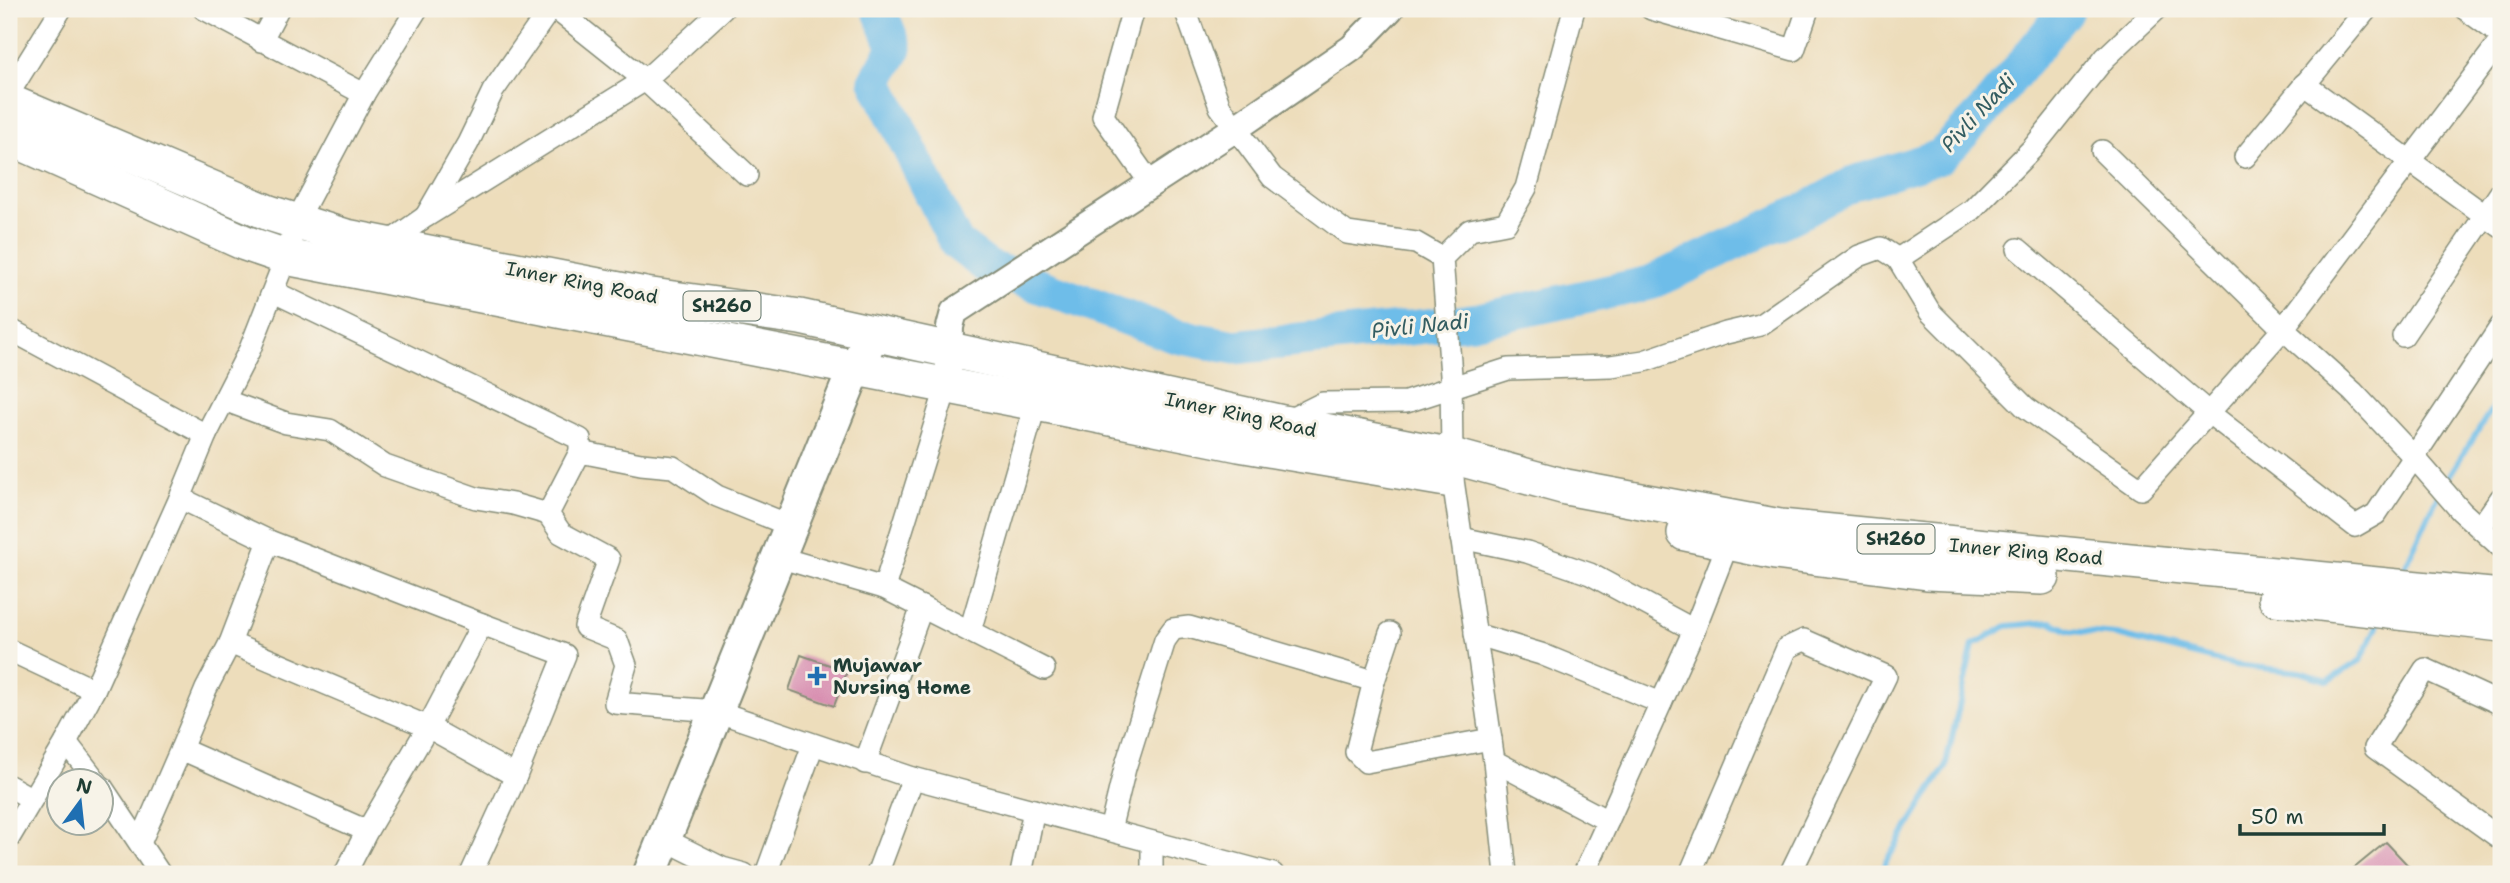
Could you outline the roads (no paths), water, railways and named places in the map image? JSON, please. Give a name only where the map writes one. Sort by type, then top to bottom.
[{"type":"highway","name":"Inner Ring Road","points":[[9,102],[296,222],[346,237],[645,295],[800,317],[1283,423],[1452,468],[1513,495],[1732,530],[1780,527],[2347,581],[2399,604],[2501,597]]},
{"type":"highway","name":"Inner Ring Road","points":[[9,137],[244,243],[286,257],[1239,444],[1452,468]]},
{"type":"highway","name":"Inner Ring Road","points":[[1732,530],[1775,552],[1927,572],[1995,573],[2399,604],[2501,624]]},
{"type":"main road","points":[[650,874],[855,368],[873,334]]},
{"type":"street","points":[[9,93],[61,9]]},
{"type":"street","points":[[204,9],[364,94]]},
{"type":"street","points":[[261,41],[278,9]]},
{"type":"street","points":[[9,838],[94,690],[206,435],[250,349],[274,292],[296,222],[364,94],[417,9]]},
{"type":"street","points":[[425,218],[494,91],[550,9]]},
{"type":"street","points":[[556,9],[645,80],[747,175]]},
{"type":"street","points":[[385,245],[645,80],[723,9]]},
{"type":"street","points":[[1133,9],[1103,116],[1151,184]]},
{"type":"street","points":[[1185,9],[1220,107],[1272,177],[1347,233],[1416,243],[1443,258]]},
{"type":"street","points":[[884,588],[947,386],[950,327],[954,312],[1236,128],[1352,48],[1390,9]]},
{"type":"street","points":[[1506,874],[1494,761],[1452,468],[1451,382],[1443,258],[1470,230],[1506,223],[1526,188],[1574,9]]},
{"type":"street","points":[[1651,9],[1694,15],[1794,50],[1808,9]]},
{"type":"street","points":[[1898,259],[1972,210],[2032,149],[2105,58],[2157,9]]},
{"type":"street","points":[[2245,157],[2367,9]]},
{"type":"street","points":[[1283,423],[1323,403],[1406,402],[1451,382],[1508,369],[1611,366],[1644,361],[1726,332],[1760,325],[1859,256],[1881,248],[1898,259],[1930,312],[2025,407],[2141,489],[2283,329],[2501,38],[2465,9]]},
{"type":"street","points":[[2304,84],[2493,221]]},
{"type":"street","points":[[2102,151],[2283,329],[2353,392],[2460,510],[2501,547]]},
{"type":"street","points":[[2403,336],[2493,221],[2501,192]]},
{"type":"street","points":[[2018,249],[2209,413],[2354,526],[2376,514],[2501,326]]},
{"type":"street","points":[[274,292],[579,439],[580,452],[548,514]]},
{"type":"street","points":[[9,329],[206,435]]},
{"type":"street","points":[[224,400],[286,423],[330,430],[385,466],[476,498],[513,504],[548,514],[561,533],[609,559],[585,627],[565,655],[516,776],[471,874]]},
{"type":"street","points":[[970,631],[1036,403]]},
{"type":"street","points":[[580,452],[641,464],[673,467],[717,496],[791,526]]},
{"type":"street","points":[[180,498],[269,541],[565,655]]},
{"type":"street","points":[[2480,528],[2501,498]]},
{"type":"street","points":[[1584,874],[1694,630],[1732,530]]},
{"type":"street","points":[[1461,538],[1527,552],[1590,574],[1694,630]]},
{"type":"street","points":[[140,843],[206,689],[230,643],[269,541]]},
{"type":"street","points":[[778,557],[884,588],[1044,669]]},
{"type":"street","points":[[864,763],[922,607]]},
{"type":"street","points":[[345,874],[428,727],[482,624]]},
{"type":"street","points":[[585,627],[617,640],[626,665],[615,703],[716,711],[913,778],[1273,874]]},
{"type":"street","points":[[1110,830],[1125,768],[1164,640],[1173,629],[1189,627],[1374,681]]},
{"type":"street","points":[[1390,633],[1374,681],[1356,752],[1366,762],[1491,739]]},
{"type":"street","points":[[1475,634],[1541,654],[1661,703]]},
{"type":"street","points":[[1690,874],[1787,648],[1804,640],[1886,676],[1790,874]]},
{"type":"street","points":[[230,643],[428,727],[516,776]]},
{"type":"street","points":[[9,650],[94,690]]},
{"type":"street","points":[[2501,704],[2425,670],[2375,748],[2501,839]]},
{"type":"street","points":[[66,742],[86,768]]},
{"type":"street","points":[[766,874],[813,745]]},
{"type":"street","points":[[181,749],[367,831]]},
{"type":"street","points":[[1494,761],[1608,821]]},
{"type":"street","points":[[877,874],[913,778]]},
{"type":"street","points":[[9,786],[32,799]]},
{"type":"street","points":[[116,808],[160,874]]},
{"type":"street","points":[[1021,874],[1034,810]]},
{"type":"street","points":[[664,839],[722,869],[744,874]]},
{"type":"street","points":[[1152,842],[1152,874]]},
{"type":"waterway","name":"Pivli Nadi","points":[[879,9],[895,48],[876,81],[956,243],[988,267],[1176,336],[1235,347],[1473,321],[1650,283],[1807,209],[1854,183],[1941,156],[1987,108],[2067,9]]},
{"type":"waterway","points":[[2444,484],[2501,394]]},
{"type":"waterway","points":[[2401,576],[2439,493]]},
{"type":"waterway","points":[[1881,874],[1945,768],[1973,645],[2007,626],[2051,622],[2070,631],[2117,635],[2235,665],[2300,672],[2328,681],[2361,660],[2380,620]]},
{"type":"place","name":"Mujawar Nursing Home","points":[[817,676]]}]
